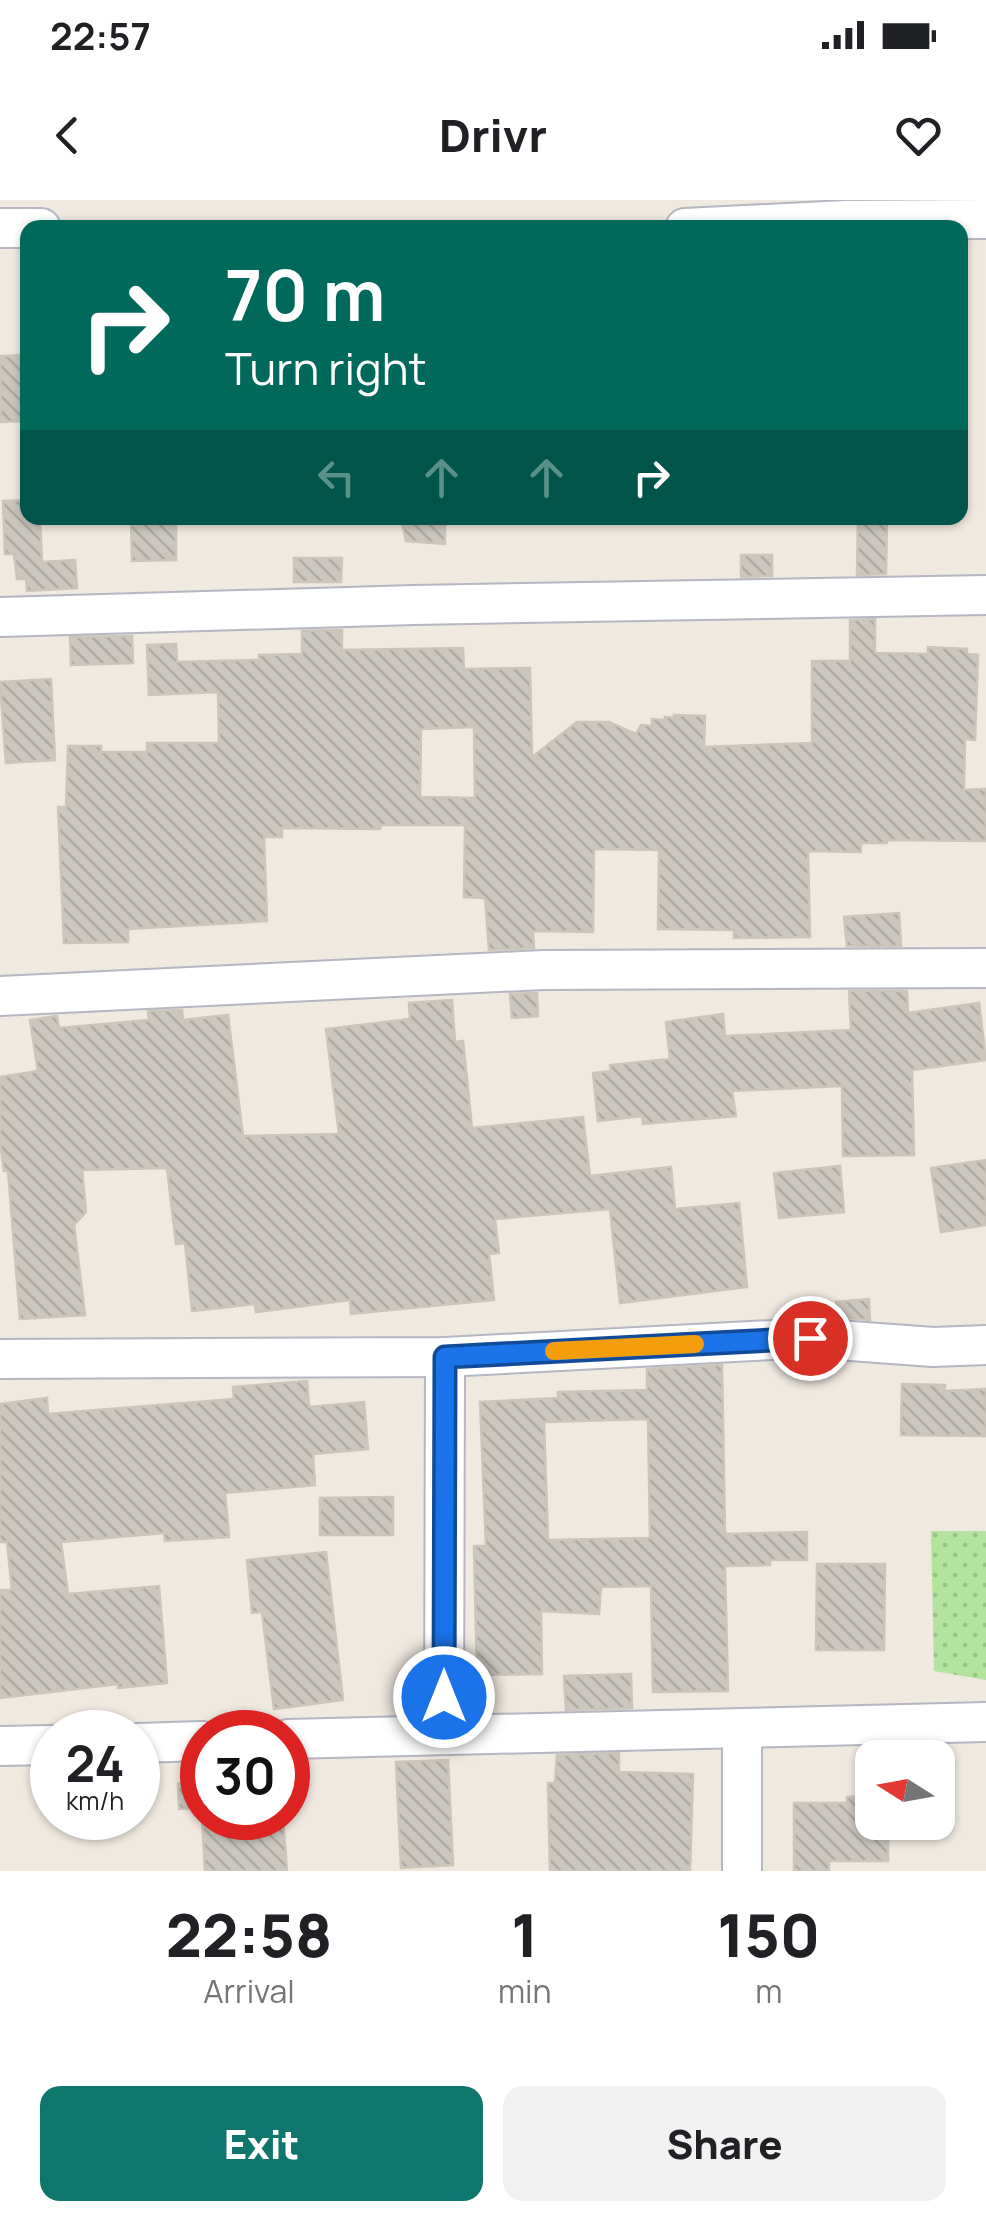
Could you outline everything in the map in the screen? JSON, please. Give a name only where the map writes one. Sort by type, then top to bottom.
[{"type":"street","points":[[846,220],[986,219]]},
{"type":"street","points":[[0,617],[986,595]]},
{"type":"street","points":[[0,996],[543,970],[986,968]]},
{"type":"street","points":[[0,1359],[445,1357],[810,1338],[934,1347],[986,1345]]},
{"type":"street","points":[[444,1735],[445,1357]]},
{"type":"street","points":[[310,1738],[986,1722]]},
{"type":"street","points":[[742,1728],[742,1871]]},
{"type":"street","points":[[0,1746],[30,1745]]},
{"type":"green space","points":[[931,1531],[986,1531],[986,1680],[934,1671]]},
{"type":"building","points":[[20,355],[20,421],[1,422],[0,356]]},
{"type":"building","points":[[20,500],[20,525],[40,525],[42,562],[75,560],[77,588],[27,591],[26,579],[17,579],[14,554],[5,554],[3,501]]},
{"type":"building","points":[[131,525],[176,525],[176,560],[132,561]]},
{"type":"building","points":[[403,525],[445,525],[445,544],[406,541]]},
{"type":"building","points":[[858,525],[887,525],[886,574],[857,575]]},
{"type":"building","points":[[741,555],[772,555],[772,576],[741,577]]},
{"type":"building","points":[[294,558],[342,558],[341,582],[294,582]]},
{"type":"building","points":[[875,619],[875,653],[928,654],[928,647],[967,649],[967,654],[978,655],[975,740],[965,739],[964,790],[986,789],[986,841],[887,840],[861,843],[861,852],[808,851],[810,937],[734,938],[734,930],[658,929],[659,850],[594,849],[593,932],[533,931],[534,948],[489,950],[485,898],[464,897],[465,825],[381,825],[380,829],[282,828],[282,837],[264,837],[267,921],[128,929],[128,942],[64,943],[58,807],[66,807],[68,746],[101,746],[101,752],[147,752],[147,743],[219,743],[218,692],[149,695],[147,645],[176,644],[177,662],[259,660],[259,655],[302,654],[302,631],[342,630],[342,650],[463,648],[464,669],[530,668],[532,757],[577,722],[609,722],[636,734],[641,725],[652,726],[652,719],[665,720],[674,715],[705,716],[704,747],[812,743],[812,661],[850,661],[850,620]],"holes":[[[474,727],[475,798],[420,797],[421,729]]]},
{"type":"building","points":[[132,636],[133,663],[71,665],[70,637]]},
{"type":"building","points":[[51,679],[55,760],[6,763],[0,682]]},
{"type":"building","points":[[899,913],[901,946],[847,946],[844,917]]},
{"type":"building","points":[[849,991],[907,991],[908,1013],[979,1003],[986,1060],[912,1070],[914,1155],[843,1156],[842,1086],[732,1091],[736,1116],[643,1124],[642,1116],[598,1121],[593,1073],[611,1071],[610,1065],[670,1059],[666,1022],[723,1014],[725,1036],[851,1030]]},
{"type":"building","points":[[537,993],[538,1016],[512,1018],[510,994]]},
{"type":"building","points":[[452,1000],[455,1042],[463,1041],[472,1128],[583,1117],[590,1176],[671,1167],[675,1209],[739,1203],[747,1287],[620,1303],[610,1209],[495,1219],[499,1253],[489,1254],[494,1300],[351,1314],[350,1300],[256,1312],[255,1304],[192,1311],[185,1243],[176,1244],[167,1168],[82,1170],[86,1212],[74,1225],[85,1315],[20,1319],[8,1171],[4,1171],[0,1142],[0,1077],[38,1071],[30,1020],[57,1016],[59,1028],[149,1020],[148,1011],[182,1010],[183,1020],[228,1015],[243,1136],[339,1134],[326,1029],[410,1019],[409,1003]]},
{"type":"building","points":[[986,1160],[986,1225],[941,1232],[931,1168]]},
{"type":"building","points":[[840,1166],[844,1212],[779,1218],[774,1173]]},
{"type":"building","points":[[869,1299],[870,1320],[837,1317],[836,1302]]},
{"type":"building","points":[[722,1365],[725,1534],[807,1532],[807,1560],[725,1566],[728,1691],[653,1692],[651,1586],[601,1587],[599,1614],[541,1611],[542,1674],[477,1675],[474,1546],[486,1546],[480,1402],[558,1398],[558,1392],[647,1390],[647,1369]],"holes":[[[648,1419],[650,1538],[548,1540],[544,1422]]]},
{"type":"building","points":[[307,1381],[309,1407],[364,1402],[368,1449],[313,1454],[315,1485],[225,1493],[229,1537],[165,1541],[164,1533],[61,1542],[68,1594],[159,1586],[167,1683],[118,1688],[118,1684],[0,1698],[0,1590],[12,1590],[7,1542],[0,1542],[0,1404],[47,1398],[48,1414],[234,1399],[233,1387]]},
{"type":"building","points":[[902,1384],[945,1385],[944,1391],[986,1389],[986,1436],[901,1435]]},
{"type":"building","points":[[393,1497],[393,1535],[320,1535],[320,1498]]},
{"type":"building","points":[[326,1552],[343,1700],[274,1709],[262,1612],[252,1613],[247,1560]]},
{"type":"building","points":[[817,1564],[885,1564],[884,1650],[816,1650]]},
{"type":"building","points":[[631,1674],[632,1708],[566,1710],[564,1676]]},
{"type":"building","points":[[619,1753],[619,1772],[693,1774],[690,1871],[550,1871],[548,1783],[555,1783],[557,1755]]},
{"type":"building","points":[[448,1760],[453,1865],[401,1868],[396,1762]]},
{"type":"building","points":[[847,1797],[855,1797],[855,1840],[888,1840],[888,1861],[829,1861],[829,1871],[794,1871],[794,1803],[847,1803]]},
{"type":"building","points":[[203,1840],[285,1840],[287,1871],[205,1871]]},
{"type":"slow traffic","points":[[554,1351],[695,1344]]},
{"type":"route","points":[[444,1697],[445,1357],[810,1338]]}]
